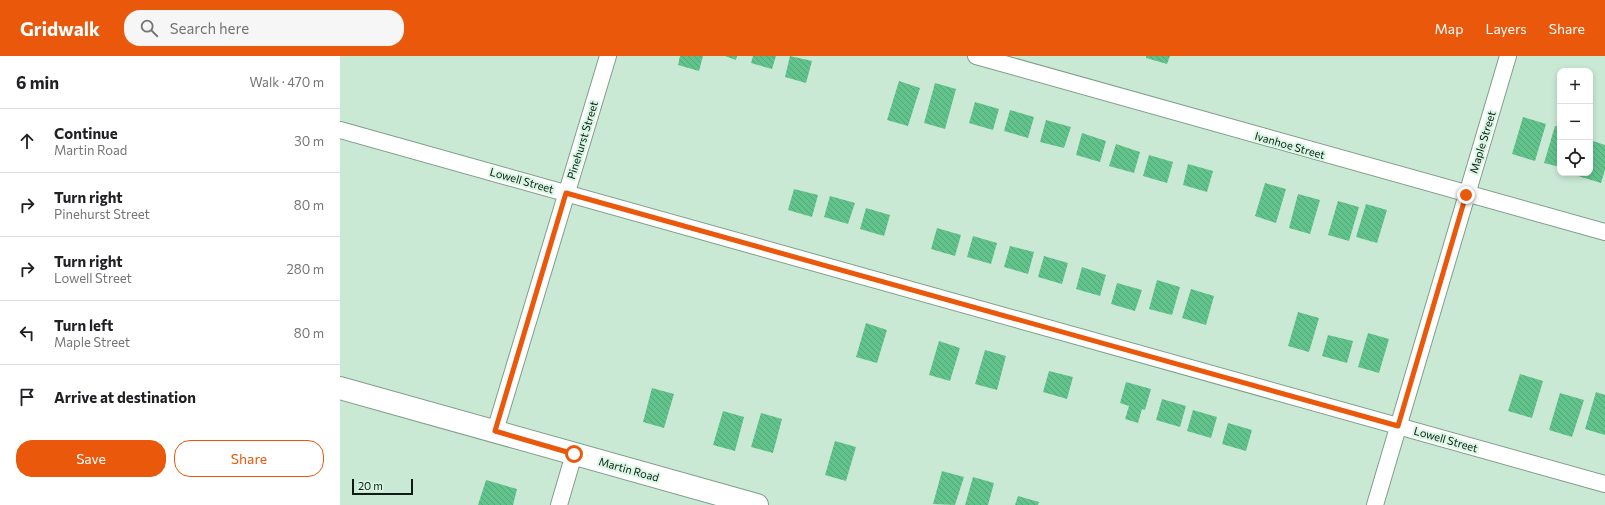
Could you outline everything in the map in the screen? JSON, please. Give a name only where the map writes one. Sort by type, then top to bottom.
[{"type":"street","name":"Pinehurst Street","points":[[495,431],[608,56]]},
{"type":"street","name":"Ivanhoe Street","points":[[976,56],[1466,195],[1605,232]]},
{"type":"street","name":"Maple Street","points":[[1375,505],[1508,56]]},
{"type":"street","name":"Lowell Street","points":[[340,130],[1605,484]]},
{"type":"street","name":"Martin Road","points":[[340,388],[757,505]]},
{"type":"street","points":[[559,505],[574,454]]},
{"type":"building","points":[[680,56],[703,56],[699,71],[678,65]]},
{"type":"building","points":[[725,56],[737,56],[736,60]]},
{"type":"building","points":[[753,56],[776,56],[772,69],[751,63]]},
{"type":"building","points":[[790,56],[812,61],[806,83],[785,77]]},
{"type":"building","points":[[1146,56],[1170,56],[1167,64],[1146,58]]},
{"type":"building","points":[[899,81],[920,88],[908,126],[887,120]]},
{"type":"building","points":[[935,83],[956,89],[945,129],[924,123]]},
{"type":"building","points":[[975,102],[999,109],[993,130],[969,123]]},
{"type":"building","points":[[1010,110],[1034,117],[1028,138],[1004,131]]},
{"type":"building","points":[[1523,117],[1546,124],[1535,161],[1512,154]]},
{"type":"building","points":[[1046,120],[1071,127],[1064,148],[1040,142]]},
{"type":"building","points":[[1555,126],[1557,126],[1557,166],[1544,163]]},
{"type":"building","points":[[1082,133],[1106,141],[1100,162],[1076,155]]},
{"type":"building","points":[[1593,141],[1605,145],[1605,170],[1601,183],[1578,176],[1593,176]]},
{"type":"building","points":[[1116,144],[1140,152],[1134,173],[1109,166]]},
{"type":"building","points":[[1149,155],[1173,162],[1167,183],[1143,176]]},
{"type":"building","points":[[1188,164],[1213,171],[1207,192],[1183,185]]},
{"type":"building","points":[[1265,183],[1286,189],[1276,223],[1255,216]]},
{"type":"building","points":[[794,189],[818,195],[812,217],[788,210]]},
{"type":"building","points":[[1298,194],[1320,200],[1310,234],[1289,228]]},
{"type":"building","points":[[830,196],[855,203],[848,224],[824,217]]},
{"type":"building","points":[[1338,201],[1359,207],[1349,241],[1328,235]]},
{"type":"building","points":[[1366,204],[1387,210],[1377,243],[1356,237]]},
{"type":"building","points":[[866,208],[890,215],[884,236],[860,229]]},
{"type":"building","points":[[937,228],[961,235],[955,256],[931,249]]},
{"type":"building","points":[[973,236],[997,243],[991,264],[967,257]]},
{"type":"building","points":[[1010,246],[1034,252],[1028,274],[1004,267]]},
{"type":"building","points":[[1044,256],[1068,263],[1062,284],[1038,277]]},
{"type":"building","points":[[1082,267],[1106,275],[1100,296],[1076,289]]},
{"type":"building","points":[[1157,280],[1180,287],[1172,315],[1149,309]]},
{"type":"building","points":[[1117,283],[1142,290],[1135,311],[1111,304]]},
{"type":"building","points":[[1191,289],[1214,296],[1206,325],[1182,318]]},
{"type":"building","points":[[1298,312],[1319,318],[1309,352],[1288,346]]},
{"type":"building","points":[[866,323],[887,330],[877,363],[856,357]]},
{"type":"building","points":[[1368,333],[1389,339],[1379,373],[1358,367]]},
{"type":"building","points":[[1328,335],[1353,341],[1347,363],[1322,356]]},
{"type":"building","points":[[939,341],[960,348],[950,381],[929,375]]},
{"type":"building","points":[[985,350],[1006,356],[997,390],[975,384]]},
{"type":"building","points":[[1049,371],[1073,377],[1067,399],[1043,392]]},
{"type":"building","points":[[1520,374],[1543,381],[1532,418],[1508,411]]},
{"type":"building","points":[[1126,382],[1151,389],[1145,410],[1142,409],[1138,423],[1125,419],[1129,406],[1120,403]]},
{"type":"building","points":[[652,388],[674,394],[664,428],[643,422]]},
{"type":"building","points":[[1596,392],[1605,395],[1605,435],[1585,429]]},
{"type":"building","points":[[1560,393],[1584,400],[1572,437],[1549,430]]},
{"type":"building","points":[[1162,399],[1186,406],[1180,427],[1156,420]]},
{"type":"building","points":[[1193,410],[1217,417],[1211,438],[1187,431]]},
{"type":"building","points":[[723,411],[744,417],[735,451],[713,445]]},
{"type":"building","points":[[761,413],[782,419],[773,453],[751,447]]},
{"type":"building","points":[[1228,423],[1252,430],[1246,451],[1222,444]]},
{"type":"building","points":[[835,441],[856,447],[846,481],[825,475]]},
{"type":"building","points":[[942,471],[964,477],[955,505],[933,504]]},
{"type":"building","points":[[973,477],[994,483],[988,505],[965,505]]},
{"type":"building","points":[[486,480],[517,489],[513,505],[478,505]]},
{"type":"building","points":[[1018,496],[1039,502],[1038,505],[1015,505]]},
{"type":"route","points":[[574,454],[495,431],[566,193],[1398,426],[1466,195]]}]
